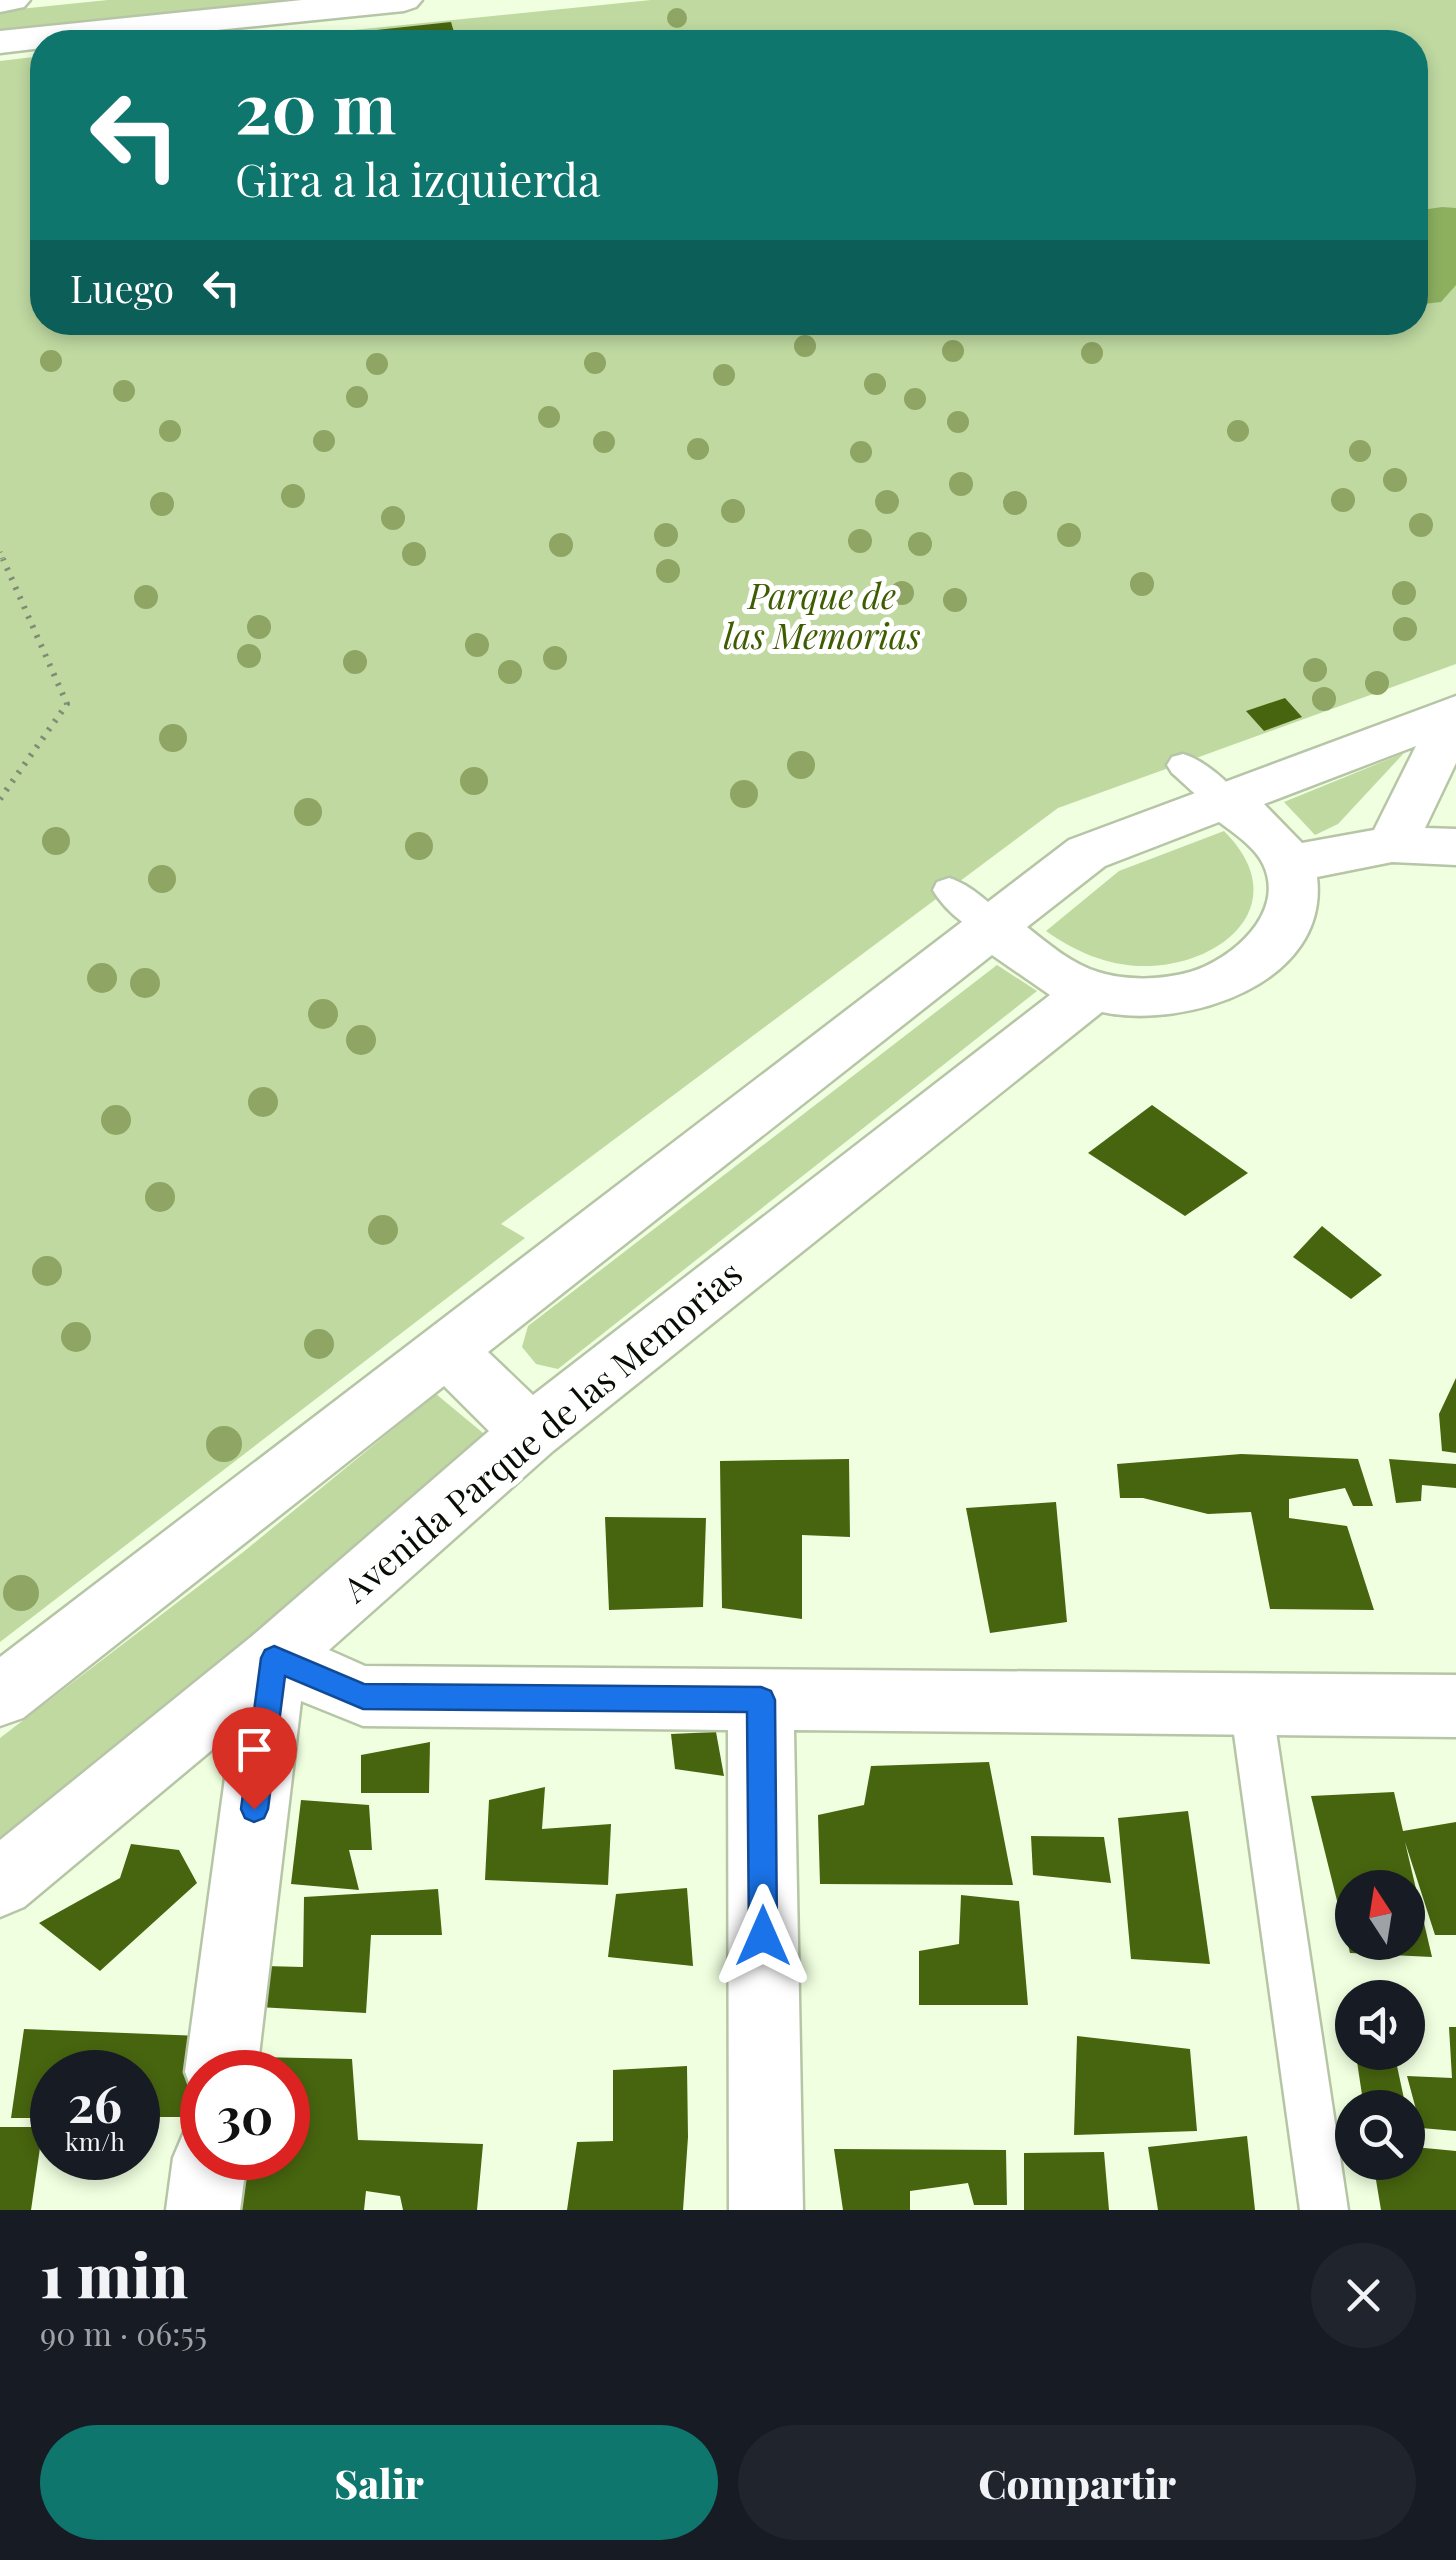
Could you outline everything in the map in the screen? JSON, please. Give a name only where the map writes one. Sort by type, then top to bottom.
[{"type":"street","points":[[0,1],[12,0]]},
{"type":"street","points":[[115,30],[404,0]]},
{"type":"street","points":[[0,42],[30,39]]},
{"type":"street","points":[[0,1696],[447,1352],[970,908],[1087,852],[1456,713]]},
{"type":"street","points":[[1392,844],[1456,713]]},
{"type":"street","points":[[970,908],[1032,961],[1092,991],[1139,998],[1178,995],[1229,980],[1267,952],[1293,910],[1288,864],[1263,831],[1224,798]]},
{"type":"street","points":[[1288,864],[1392,844],[1456,847]]},
{"type":"street","name":"Avenida Parque de las Memorias","points":[[0,1882],[274,1658],[531,1432],[1092,991]]},
{"type":"street","points":[[447,1352],[531,1432]]},
{"type":"street","points":[[224,2050],[274,1658],[363,1696],[1456,1706]]},
{"type":"street","points":[[761,1700],[766,2210]]},
{"type":"street","points":[[203,2210],[207,2180]]},
{"type":"lane","points":[[1183,765],[1224,798]]},
{"type":"lane","points":[[1251,1705],[1324,2210]]},
{"type":"path","points":[[0,552],[68,704],[0,799]]},
{"type":"green space","points":[[108,0],[339,0],[0,34],[0,11]]},
{"type":"green space","name":"Parque de las Memorias","points":[[651,0],[1456,0],[1456,664],[1058,808],[501,1224],[525,1238],[0,1642],[0,61],[30,57],[30,335],[1428,335],[1428,30],[354,30]]},
{"type":"green space","points":[[1404,753],[1338,824],[1315,835],[1284,802]]},
{"type":"green space","points":[[1224,831],[1245,858],[1253,883],[1251,906],[1240,927],[1198,956],[1170,964],[1115,963],[1091,956],[1046,931],[1119,871]]},
{"type":"green space","points":[[997,965],[1037,991],[558,1369],[536,1364],[522,1347],[528,1326]]},
{"type":"green space","points":[[436,1394],[489,1438],[0,1845],[0,1738],[242,1553]]},
{"type":"shaded area","points":[[1456,208],[1456,285],[1441,302],[1428,304],[1428,209]]},
{"type":"building","points":[[451,22],[453,30],[376,30]]},
{"type":"building","points":[[1285,698],[1302,717],[1264,731],[1246,711]]},
{"type":"building","points":[[1152,1105],[1248,1173],[1185,1216],[1088,1153]]},
{"type":"building","points":[[1322,1226],[1382,1275],[1351,1299],[1293,1257]]},
{"type":"building","points":[[1456,1378],[1456,1453],[1442,1451],[1439,1414]]},
{"type":"building","points":[[1241,1454],[1358,1459],[1373,1506],[1353,1506],[1345,1488],[1289,1499],[1289,1518],[1347,1526],[1374,1610],[1270,1609],[1251,1512],[1208,1514],[1143,1498],[1120,1498],[1117,1464]]},
{"type":"building","points":[[849,1459],[850,1537],[802,1535],[802,1619],[722,1608],[720,1461]]},
{"type":"building","points":[[1389,1459],[1456,1464],[1456,1488],[1422,1485],[1421,1501],[1396,1503]]},
{"type":"building","points":[[1056,1502],[1067,1622],[990,1633],[966,1508]]},
{"type":"building","points":[[605,1517],[706,1518],[703,1607],[609,1610]]},
{"type":"building","points":[[716,1732],[724,1776],[675,1769],[671,1734]]},
{"type":"building","points":[[430,1742],[429,1793],[361,1793],[361,1755]]},
{"type":"building","points":[[989,1762],[1013,1885],[820,1884],[818,1815],[864,1805],[871,1766]]},
{"type":"building","points":[[545,1787],[542,1829],[611,1824],[608,1885],[485,1880],[489,1800]]},
{"type":"building","points":[[1394,1792],[1403,1831],[1456,1822],[1456,1935],[1435,1935],[1425,1904],[1425,1870],[1414,1870],[1405,1842],[1412,1870],[1335,1870],[1335,1893],[1311,1796]]},
{"type":"building","points":[[301,1800],[369,1805],[372,1850],[349,1850],[359,1890],[291,1884]]},
{"type":"building","points":[[1188,1811],[1210,1964],[1131,1959],[1118,1818]]},
{"type":"building","points":[[1031,1836],[1104,1837],[1111,1883],[1033,1875]]},
{"type":"building","points":[[131,1844],[179,1850],[197,1883],[100,1971],[39,1923],[120,1878]]},
{"type":"building","points":[[687,1888],[693,1966],[608,1957],[616,1894]]},
{"type":"building","points":[[438,1889],[442,1935],[371,1935],[366,2013],[258,2007],[264,1966],[303,1967],[304,1897]]},
{"type":"building","points":[[961,1895],[1019,1901],[1028,2005],[919,2005],[919,1951],[959,1944]]},
{"type":"building","points":[[1425,1927],[1432,1957],[1425,1957]]},
{"type":"building","points":[[1449,2027],[1456,2027],[1456,2131],[1425,2128],[1425,2090],[1411,2090],[1407,2076],[1452,2078]]},
{"type":"building","points":[[24,2029],[201,2036],[198,2050],[180,2050],[180,2117],[160,2117],[160,2050],[30,2050],[30,2118],[11,2118]]},
{"type":"building","points":[[1077,2036],[1190,2049],[1197,2131],[1074,2135]]},
{"type":"building","points":[[310,2058],[352,2059],[358,2140],[483,2144],[477,2210],[403,2210],[400,2196],[366,2191],[364,2210],[239,2210],[242,2180],[310,2180]]},
{"type":"building","points":[[687,2066],[683,2210],[567,2210],[577,2142],[613,2141],[613,2070]]},
{"type":"building","points":[[1358,2070],[1398,2070],[1402,2090],[1361,2090]]},
{"type":"building","points":[[0,2127],[30,2127],[30,2180],[35,2180],[31,2210],[0,2210]]},
{"type":"building","points":[[1247,2136],[1255,2210],[1158,2210],[1148,2147]]},
{"type":"building","points":[[1425,2148],[1456,2151],[1456,2210],[1381,2210],[1376,2180],[1425,2180]]},
{"type":"building","points":[[834,2149],[1006,2150],[1007,2205],[974,2205],[968,2183],[910,2191],[910,2210],[843,2210]]},
{"type":"building","points":[[1104,2152],[1109,2210],[1024,2210],[1024,2153]]},
{"type":"route","points":[[254,1809],[274,1658],[363,1696],[761,1700],[763,1936]]}]
